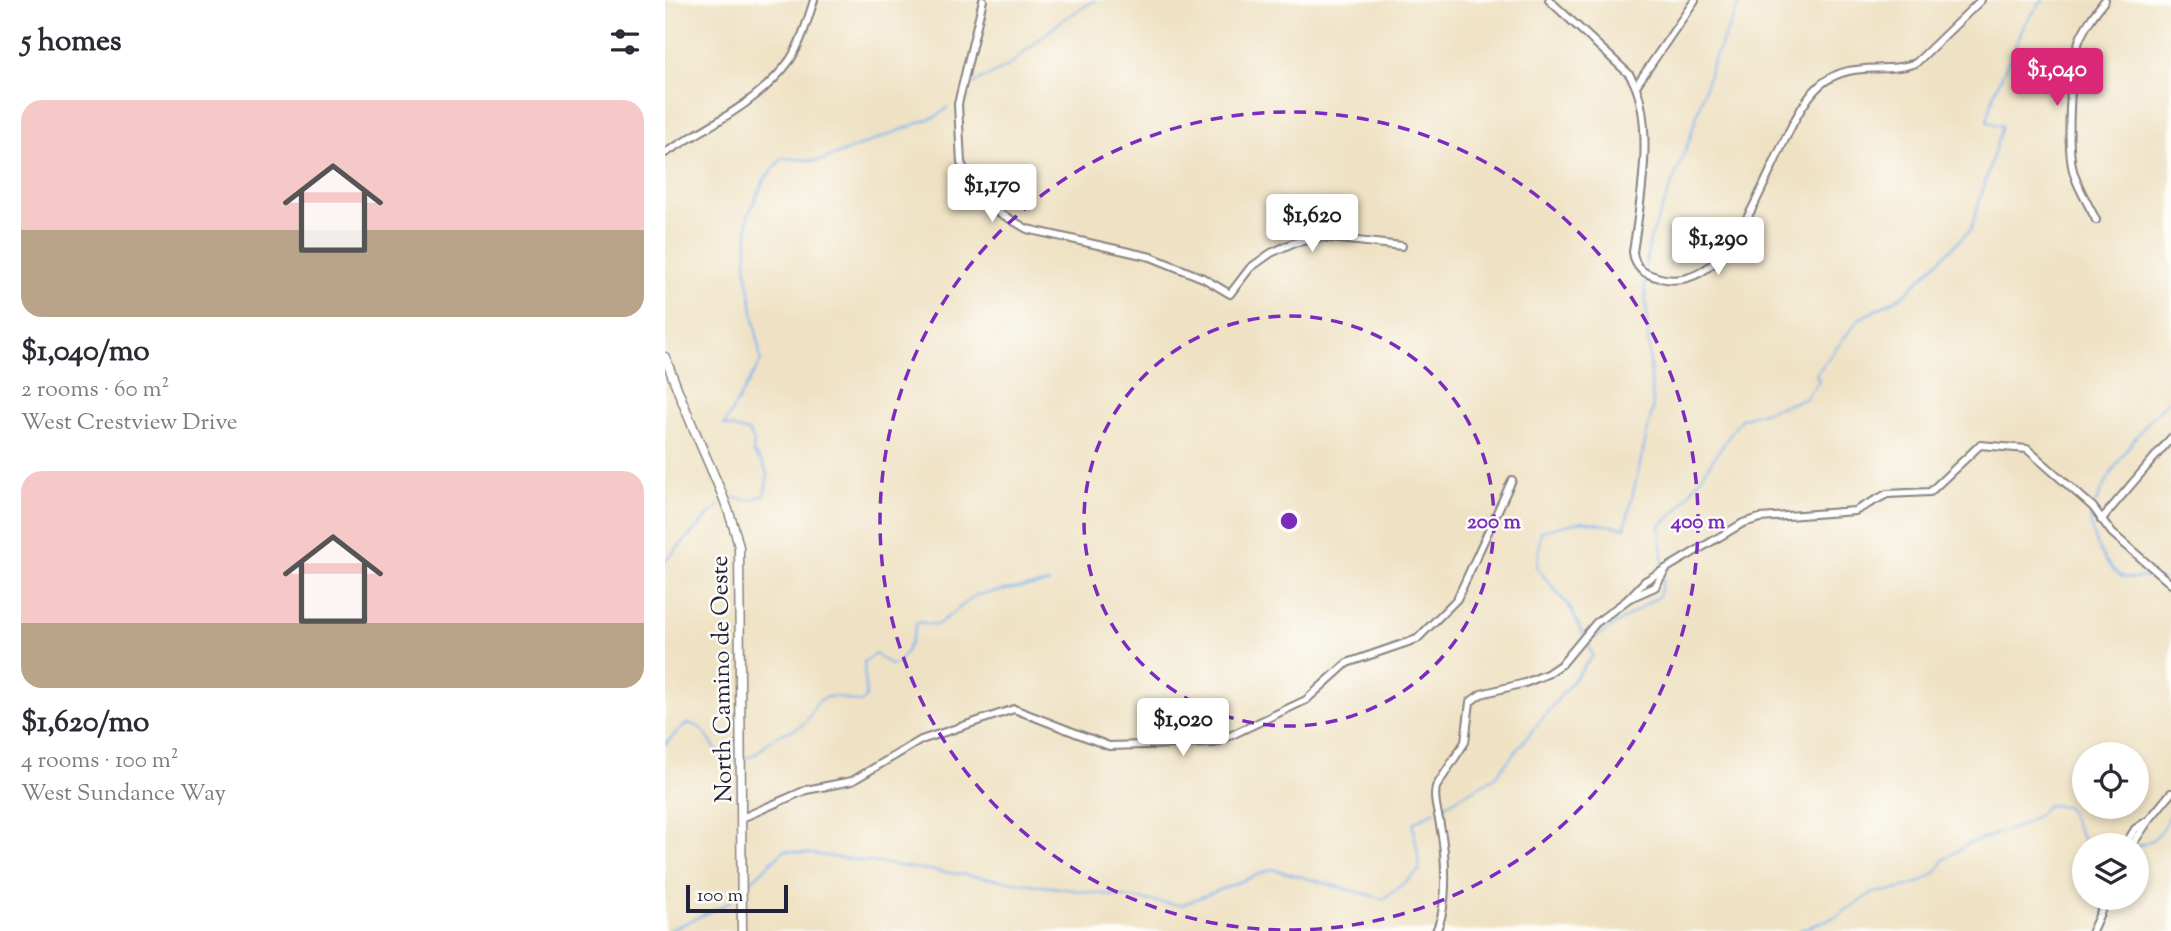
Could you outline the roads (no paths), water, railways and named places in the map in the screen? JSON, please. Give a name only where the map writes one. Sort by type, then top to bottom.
[{"type":"street","points":[[665,153],[772,82],[791,58],[814,0]]},
{"type":"street","points":[[983,0],[958,104],[961,163],[981,202],[1027,229],[1151,257],[1203,278],[1230,294],[1250,268],[1271,253],[1293,243],[1321,237],[1402,246]]},
{"type":"street","points":[[1549,0],[1629,74],[1636,86],[1643,118],[1644,169],[1634,262],[1648,275],[1667,279],[1693,277],[1709,268],[1735,237],[1797,120],[1820,86],[1847,71],[1861,68],[1904,68],[1916,63],[1981,0]]},
{"type":"street","points":[[1636,86],[1695,0]]},
{"type":"street","points":[[2097,220],[2071,165],[2070,110],[2075,55],[2086,26],[2105,0]]},
{"type":"street","name":"North Camino de Oeste","points":[[665,357],[724,496],[739,548],[742,931]]},
{"type":"street","points":[[2101,520],[2171,438]]},
{"type":"street","points":[[1627,600],[1645,581],[1743,523],[1760,519],[1855,511],[1887,494],[1930,492],[1980,445],[2027,449],[2084,499],[2112,533],[2171,584]]},
{"type":"street","points":[[742,818],[806,790],[852,781],[921,740],[1014,709],[1109,746],[1215,743],[1306,700],[1347,663],[1417,639],[1457,599],[1512,480]]},
{"type":"street","points":[[1436,931],[1443,911],[1444,892],[1442,838],[1434,795],[1436,787],[1465,742],[1470,702],[1481,694],[1525,683],[1547,674],[1562,664],[1603,616],[1627,600],[1655,587],[1664,572]]},
{"type":"street","points":[[2140,833],[2171,793]]},
{"type":"street","points":[[2132,833],[2149,820]]},
{"type":"street","points":[[2092,931],[2102,910]]},
{"type":"waterway","points":[[972,84],[1007,67],[1061,21],[1095,0]]},
{"type":"waterway","points":[[1645,268],[1650,239],[1690,138],[1712,64],[1741,0]]},
{"type":"waterway","points":[[1663,568],[1660,526],[1678,510],[1741,419],[1805,399],[1819,381],[1816,374],[1859,319],[1904,295],[1971,229],[2002,126],[1987,122],[1994,93],[2026,22],[2043,0]]},
{"type":"waterway","points":[[734,498],[751,500],[764,495],[768,476],[763,464],[753,452],[754,442],[749,432],[724,425],[761,361],[746,268],[748,215],[765,178],[783,158],[820,161],[937,116],[948,107]]},
{"type":"waterway","points":[[1583,635],[1571,609],[1537,568],[1541,531],[1583,521],[1625,528],[1653,408],[1644,274]]},
{"type":"waterway","points":[[2095,504],[2128,448],[2171,398]]},
{"type":"waterway","points":[[665,561],[719,505]]},
{"type":"waterway","points":[[2092,509],[2090,516],[2094,536],[2110,567],[2124,577],[2163,580]]},
{"type":"waterway","points":[[1587,643],[1659,596],[1664,577]]},
{"type":"waterway","points":[[745,758],[757,753],[775,737],[801,726],[821,699],[834,697],[862,702],[866,697],[864,662],[875,654],[893,666],[909,646],[917,622],[937,625],[976,595],[1049,583]]},
{"type":"waterway","points":[[1440,808],[1494,778],[1593,656],[1586,640]]},
{"type":"waterway","points":[[665,744],[686,724],[693,725],[702,730],[721,755],[730,760],[737,759]]},
{"type":"waterway","points":[[1798,931],[1837,916],[1872,893],[1895,890],[1923,881],[1935,873],[1945,859],[1968,844],[2020,826],[2038,815],[2047,805],[2066,806],[2080,833]]},
{"type":"waterway","points":[[746,886],[784,850],[1181,905],[1272,869],[1384,899],[1420,870],[1413,823],[1435,811]]},
{"type":"waterway","points":[[2149,841],[2159,834],[2171,812]]},
{"type":"waterway","points":[[668,931],[727,904],[739,892]]}]
